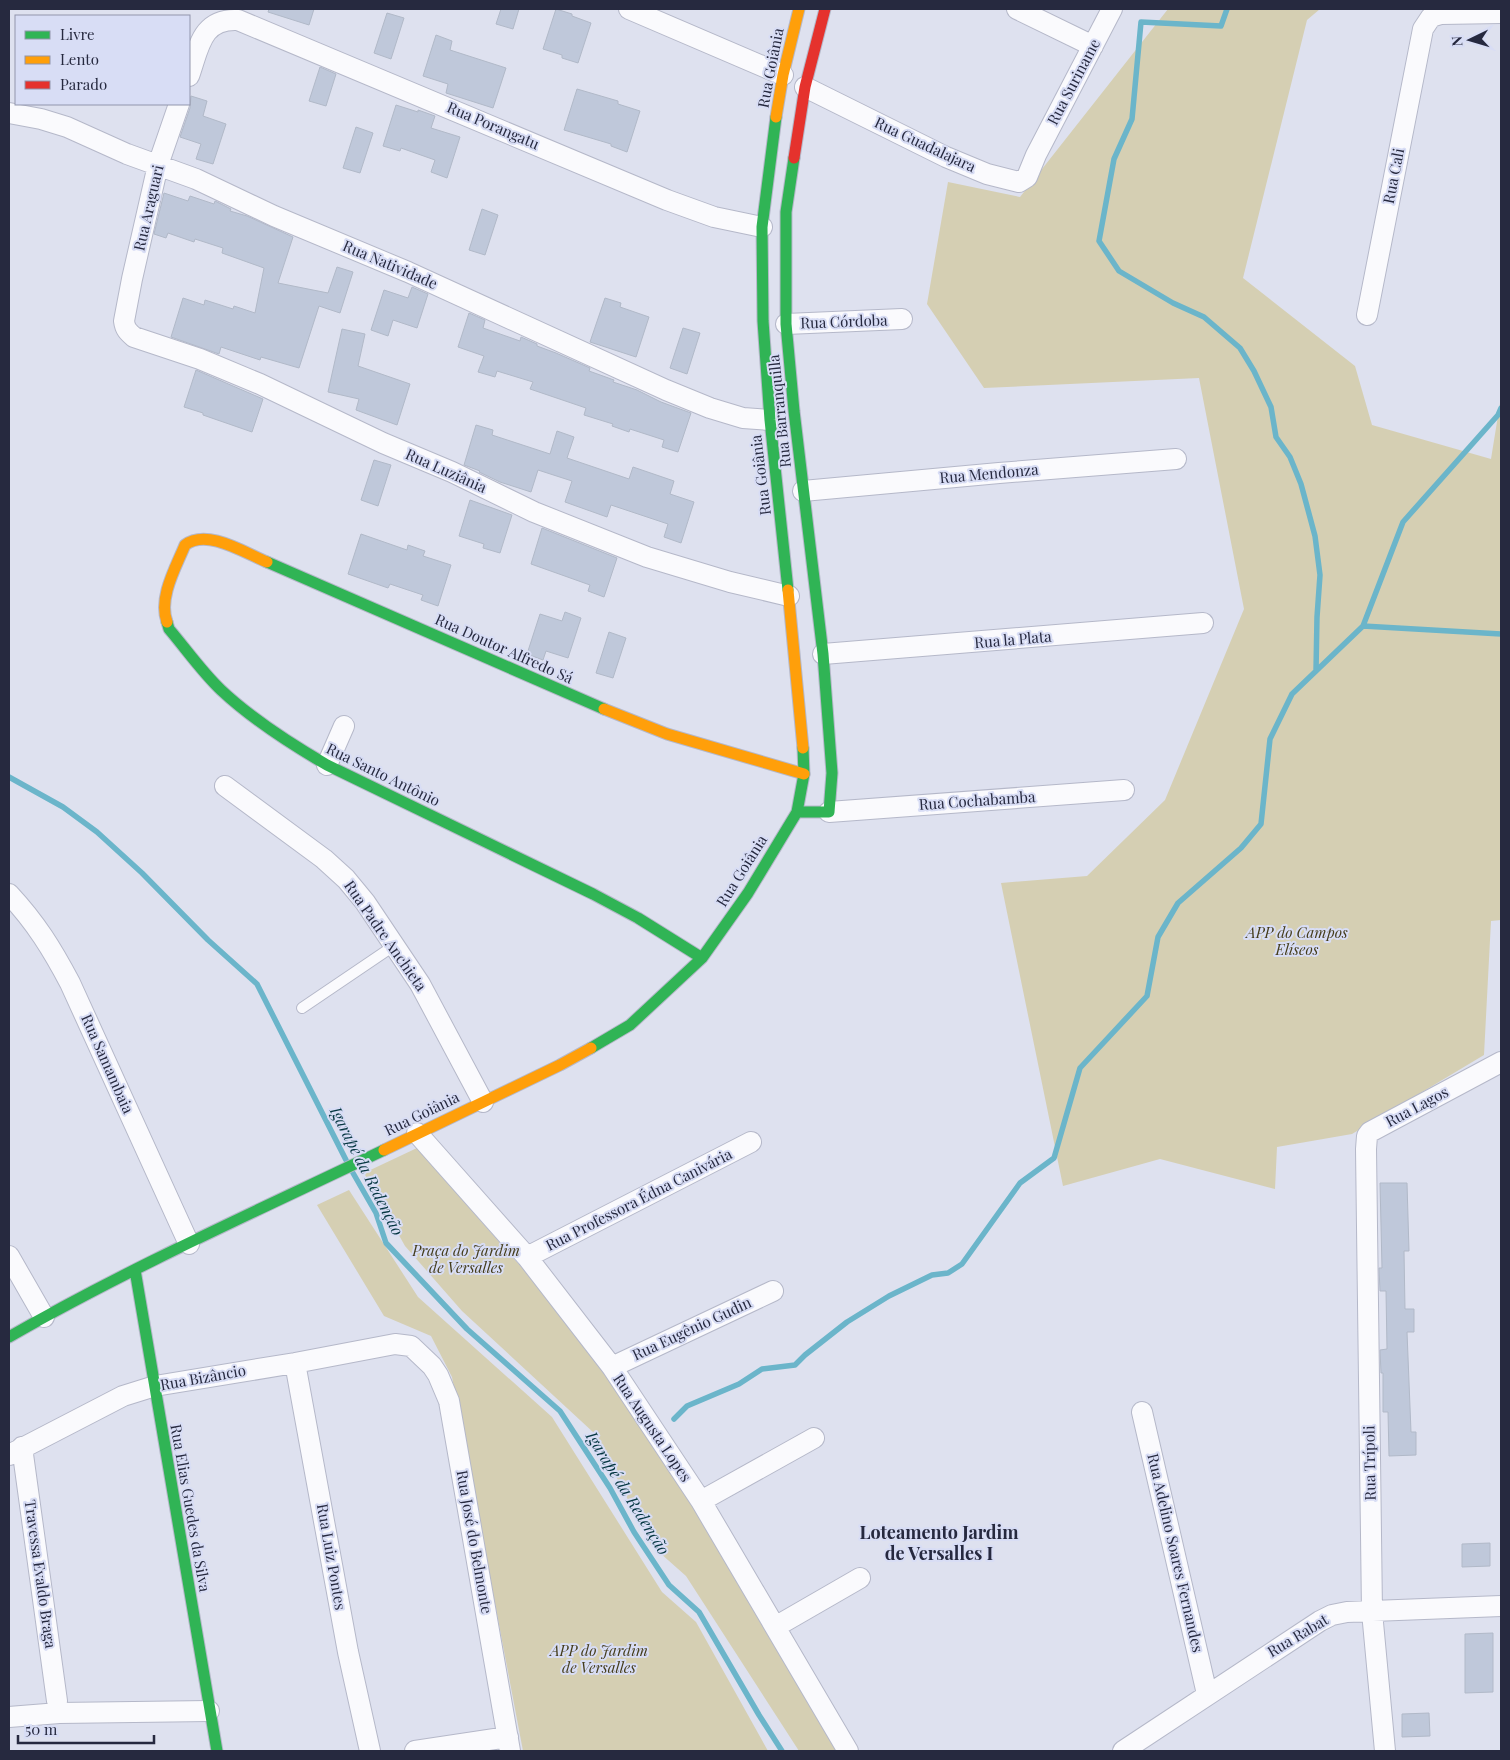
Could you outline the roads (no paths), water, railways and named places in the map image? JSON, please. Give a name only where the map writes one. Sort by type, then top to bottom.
[{"type":"street","points":[[629,9],[783,75]]},
{"type":"street","name":"Rua Goiânia","points":[[9,1337],[135,1270],[560,1065],[630,1025],[702,958],[748,893],[797,812],[804,774],[802,727],[770,420],[763,321],[762,219],[783,75],[799,9]]},
{"type":"street","name":"Rua Barranquilla","points":[[825,9],[805,87],[786,212],[785,270],[786,324],[803,491],[823,654],[832,772],[829,812]]},
{"type":"street","points":[[1017,9],[1093,46]]},
{"type":"street","name":"Rua Suriname","points":[[1036,156],[1112,9]]},
{"type":"street","name":"Rua Cali","points":[[1367,315],[1423,28],[1431,17],[1441,14],[1501,13]]},
{"type":"street","points":[[190,73],[202,40],[208,30],[225,14]]},
{"type":"street","name":"Rua Porangatu","points":[[225,14],[666,200],[714,217],[762,219]]},
{"type":"street","name":"Rua Guadalajara","points":[[805,87],[946,157],[987,174],[1013,181],[1022,181],[1027,177],[1036,156]]},
{"type":"street","name":"Rua Araguari","points":[[125,313],[158,165],[179,105]]},
{"type":"street","name":"Rua Natividade","points":[[9,113],[41,119],[67,127],[127,154],[196,179],[274,216],[408,272],[666,390],[725,413],[743,418],[770,420]]},
{"type":"street","points":[[762,219],[786,212]]},
{"type":"street","name":"Rua Luziânia","points":[[125,313],[125,328],[134,337],[200,360],[260,384],[534,512],[647,557],[730,582],[789,596]]},
{"type":"street","name":"Rua Córdoba","points":[[786,324],[902,319]]},
{"type":"street","name":"Rua Mendonza","points":[[803,491],[999,473],[1176,460]]},
{"type":"street","name":"Rua Santo Antônio","points":[[197,538],[185,545],[168,584],[165,618],[169,629],[220,688],[257,721],[288,743],[327,765],[593,894],[638,918],[702,958]]},
{"type":"street","name":"Rua Doutor Alfredo Sá","points":[[197,538],[225,544],[627,719],[667,734],[804,774]]},
{"type":"street","name":"Rua la Plata","points":[[823,654],[1203,623]]},
{"type":"street","points":[[327,765],[344,726]]},
{"type":"street","name":"Rua Padre Anchieta","points":[[225,786],[324,859],[346,879],[395,945],[420,984],[483,1102]]},
{"type":"street","name":"Rua Cochabamba","points":[[829,812],[1124,790]]},
{"type":"street","points":[[797,812],[829,812]]},
{"type":"street","name":"Rua Samambaia","points":[[9,894],[35,923],[70,983],[188,1244]]},
{"type":"street","name":"Rua Lagos","points":[[1367,1174],[1366,1143],[1370,1132],[1501,1062]]},
{"type":"street","name":"Rua Augusta Lopes","points":[[417,1133],[527,1257],[612,1367],[701,1501],[848,1751]]},
{"type":"street","name":"Rua Professora Édna Canivária","points":[[527,1257],[751,1142]]},
{"type":"street","name":"Rua Trípoli","points":[[1367,1174],[1372,1612],[1385,1751]]},
{"type":"street","points":[[9,1256],[44,1317]]},
{"type":"street","name":"Rua Elias Guedes da Silva","points":[[135,1270],[217,1751]]},
{"type":"street","name":"Rua Eugênio Gudin","points":[[612,1367],[773,1291]]},
{"type":"street","name":"Rua Bizâncio","points":[[15,1451],[123,1396],[155,1386],[295,1363],[378,1346],[395,1344],[411,1346]]},
{"type":"street","name":"Rua José do Belmonte","points":[[411,1346],[432,1366],[438,1375],[450,1406],[509,1744]]},
{"type":"street","name":"Rua Luiz Pontes","points":[[295,1363],[348,1652],[370,1751]]},
{"type":"street","name":"Rua Adelino Soares Fernandes","points":[[1142,1412],[1207,1694]]},
{"type":"street","points":[[701,1501],[814,1438]]},
{"type":"street","name":"Travessa Evaldo Braga","points":[[15,1451],[57,1701]]},
{"type":"street","points":[[775,1627],[860,1578]]},
{"type":"street","name":"Rua Rabat","points":[[1123,1751],[1320,1621],[1338,1614],[1501,1606]]},
{"type":"street","points":[[9,1717],[59,1713],[209,1710]]},
{"type":"street","points":[[415,1751],[509,1744]]},
{"type":"lane","points":[[302,1008],[395,945]]},
{"type":"waterway","points":[[1227,9],[1221,26],[1141,22],[1132,119],[1114,159],[1099,241],[1119,271],[1173,303],[1204,317],[1240,348],[1254,371],[1271,407],[1276,437],[1290,457],[1301,484],[1315,536],[1320,575],[1316,671]]},
{"type":"waterway","points":[[674,1419],[687,1406],[739,1384],[762,1369],[795,1365],[847,1322],[889,1296],[932,1275],[948,1273],[962,1264],[1020,1183],[1054,1158],[1080,1068],[1147,996],[1158,937],[1178,903],[1241,848],[1261,824],[1270,739],[1292,694],[1363,626],[1403,522],[1498,415],[1501,408]]},
{"type":"waterway","points":[[1363,626],[1501,634]]},
{"type":"waterway","name":"Igarapé da Redenção","points":[[9,777],[63,807],[97,832],[142,873],[208,940],[257,984],[346,1160]]},
{"type":"waterway","name":"Igarapé da Redenção","points":[[353,1173],[376,1213],[386,1243],[467,1329],[560,1411],[610,1488],[634,1532],[669,1585],[699,1612],[782,1751]]},
{"type":"district","name":"Loteamento Jardim de Versalles I","points":[[939,1544]]},
{"type":"park label","name":"APP do Campos Elíseos","points":[[1297,942]]},
{"type":"park label","name":"Praça do Jardim de Versalles","points":[[466,1260]]},
{"type":"park label","name":"APP do Jardim de Versalles","points":[[599,1660]]}]
